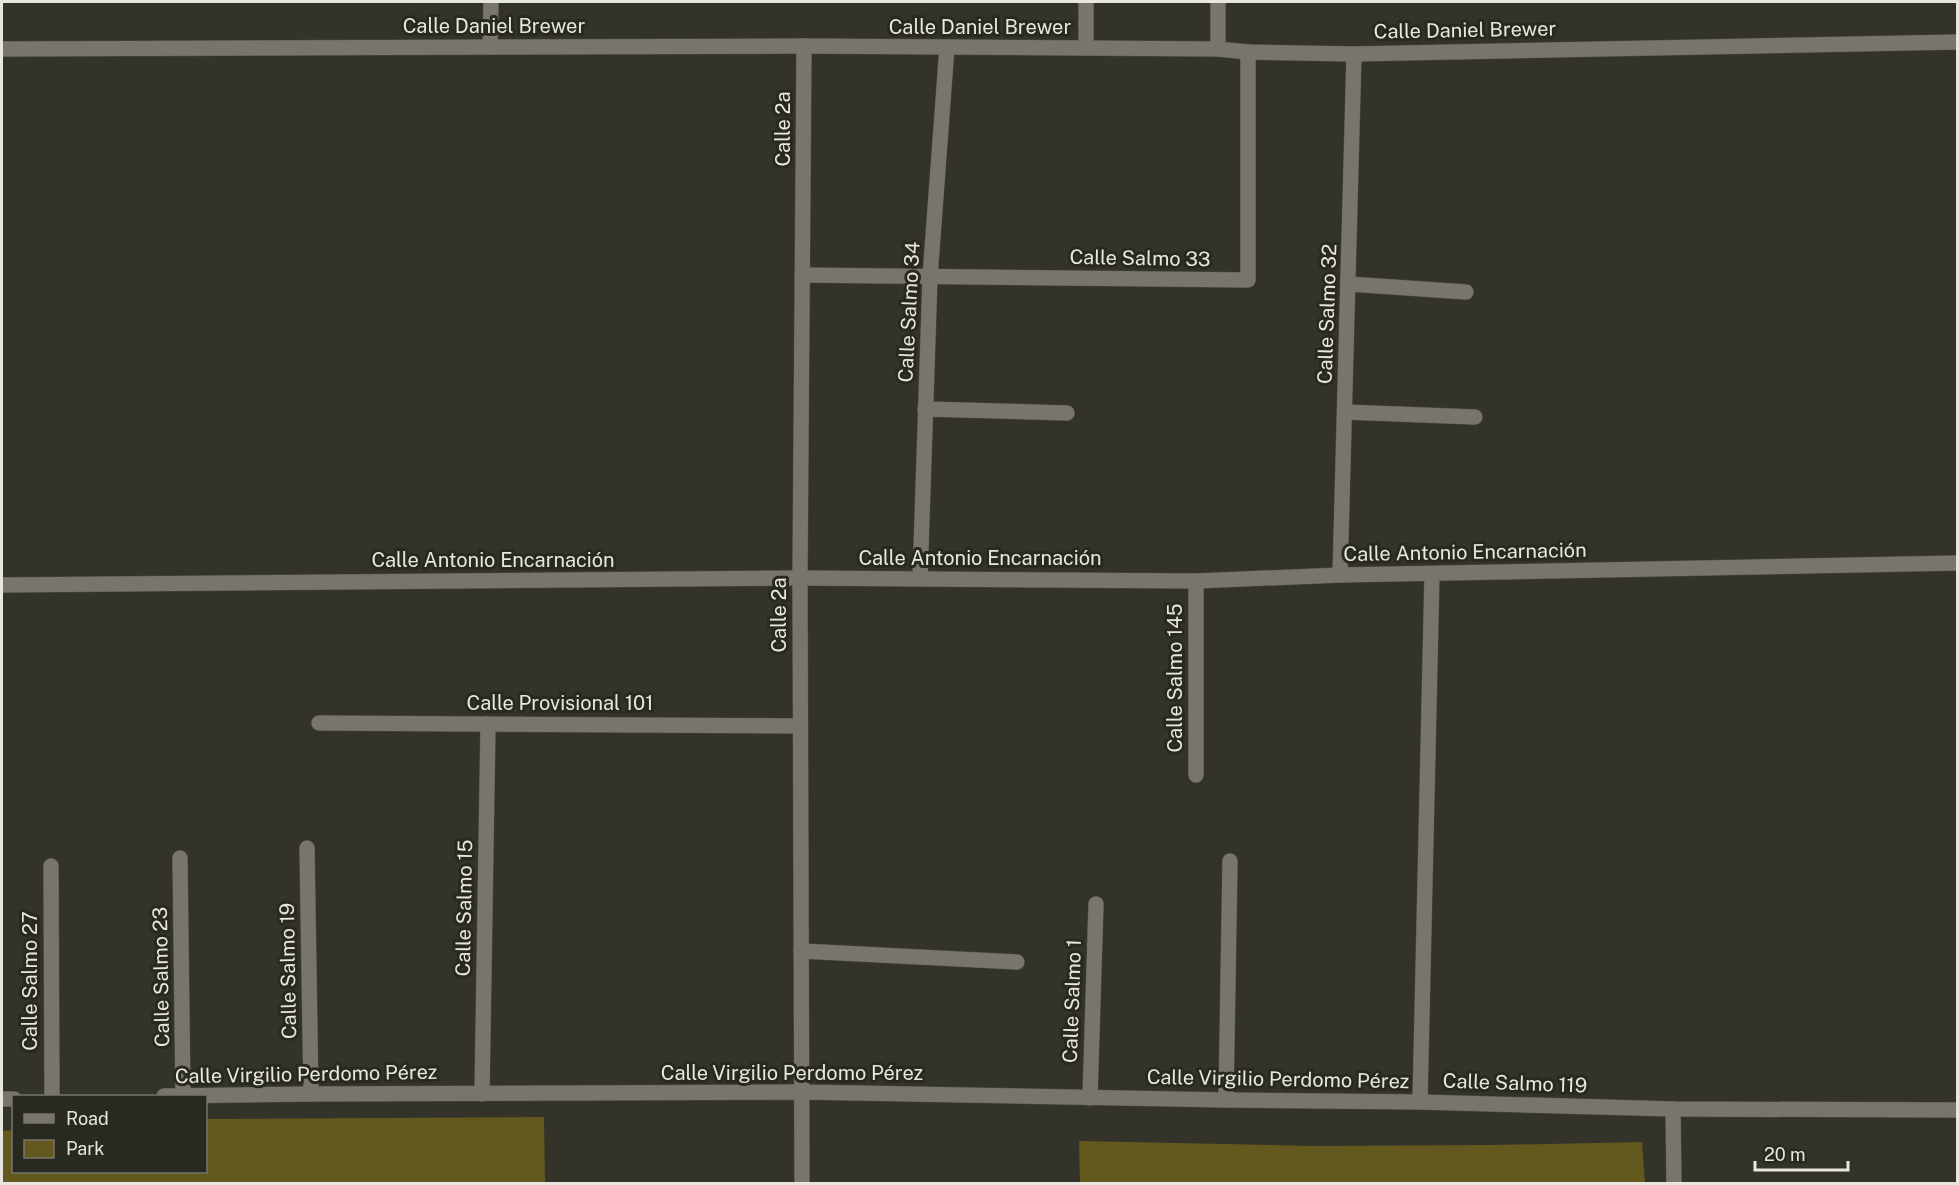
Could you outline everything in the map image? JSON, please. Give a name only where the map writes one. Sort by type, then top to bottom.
[{"type":"street","points":[[490,47],[491,2]]},
{"type":"street","points":[[1086,2],[1086,48]]},
{"type":"street","points":[[1218,2],[1218,50]]},
{"type":"street","name":"Calle Daniel Brewer","points":[[2,49],[804,46],[1086,48],[1354,54],[1958,42]]},
{"type":"street","name":"Calle 2a","points":[[802,1184],[800,578],[804,46]]},
{"type":"street","name":"Calle Salmo 34","points":[[920,579],[930,277],[946,47]]},
{"type":"street","name":"Calle Salmo 33","points":[[802,274],[1248,280],[1248,52]]},
{"type":"street","name":"Calle Salmo 32","points":[[1340,575],[1354,54]]},
{"type":"street","points":[[1349,285],[1466,292]]},
{"type":"street","points":[[925,410],[1067,413]]},
{"type":"street","points":[[1345,412],[1475,417]]},
{"type":"street","name":"Calle Antonio Encarnación","points":[[2,585],[800,578],[1196,580],[1958,563]]},
{"type":"street","name":"Calle Salmo 119","points":[[1432,574],[1420,1102],[1673,1109],[1958,1110]]},
{"type":"street","name":"Calle Salmo 145","points":[[1196,580],[1196,776]]},
{"type":"street","name":"Calle Provisional 101","points":[[319,723],[800,726]]},
{"type":"street","name":"Calle Salmo 15","points":[[482,1094],[488,724]]},
{"type":"street","name":"Calle Salmo 19","points":[[307,848],[311,1094]]},
{"type":"street","name":"Calle Salmo 23","points":[[180,858],[183,1095]]},
{"type":"street","points":[[1226,1101],[1230,861]]},
{"type":"street","name":"Calle Salmo 27","points":[[51,866],[52,1095]]},
{"type":"street","name":"Calle Salmo 1","points":[[1090,1098],[1095,904]]},
{"type":"street","points":[[801,951],[1017,962]]},
{"type":"street","name":"Calle Virgilio Perdomo Pérez","points":[[207,1096],[801,1092],[1226,1101],[1420,1102]]},
{"type":"street","points":[[1673,1109],[1674,1184]]},
{"type":"green space","points":[[544,1117],[545,1183],[2,1183],[2,1131],[12,1130],[12,1173],[207,1173],[207,1119]]},
{"type":"green space","points":[[1079,1141],[1313,1146],[1642,1142],[1645,1183],[1080,1183]]}]
